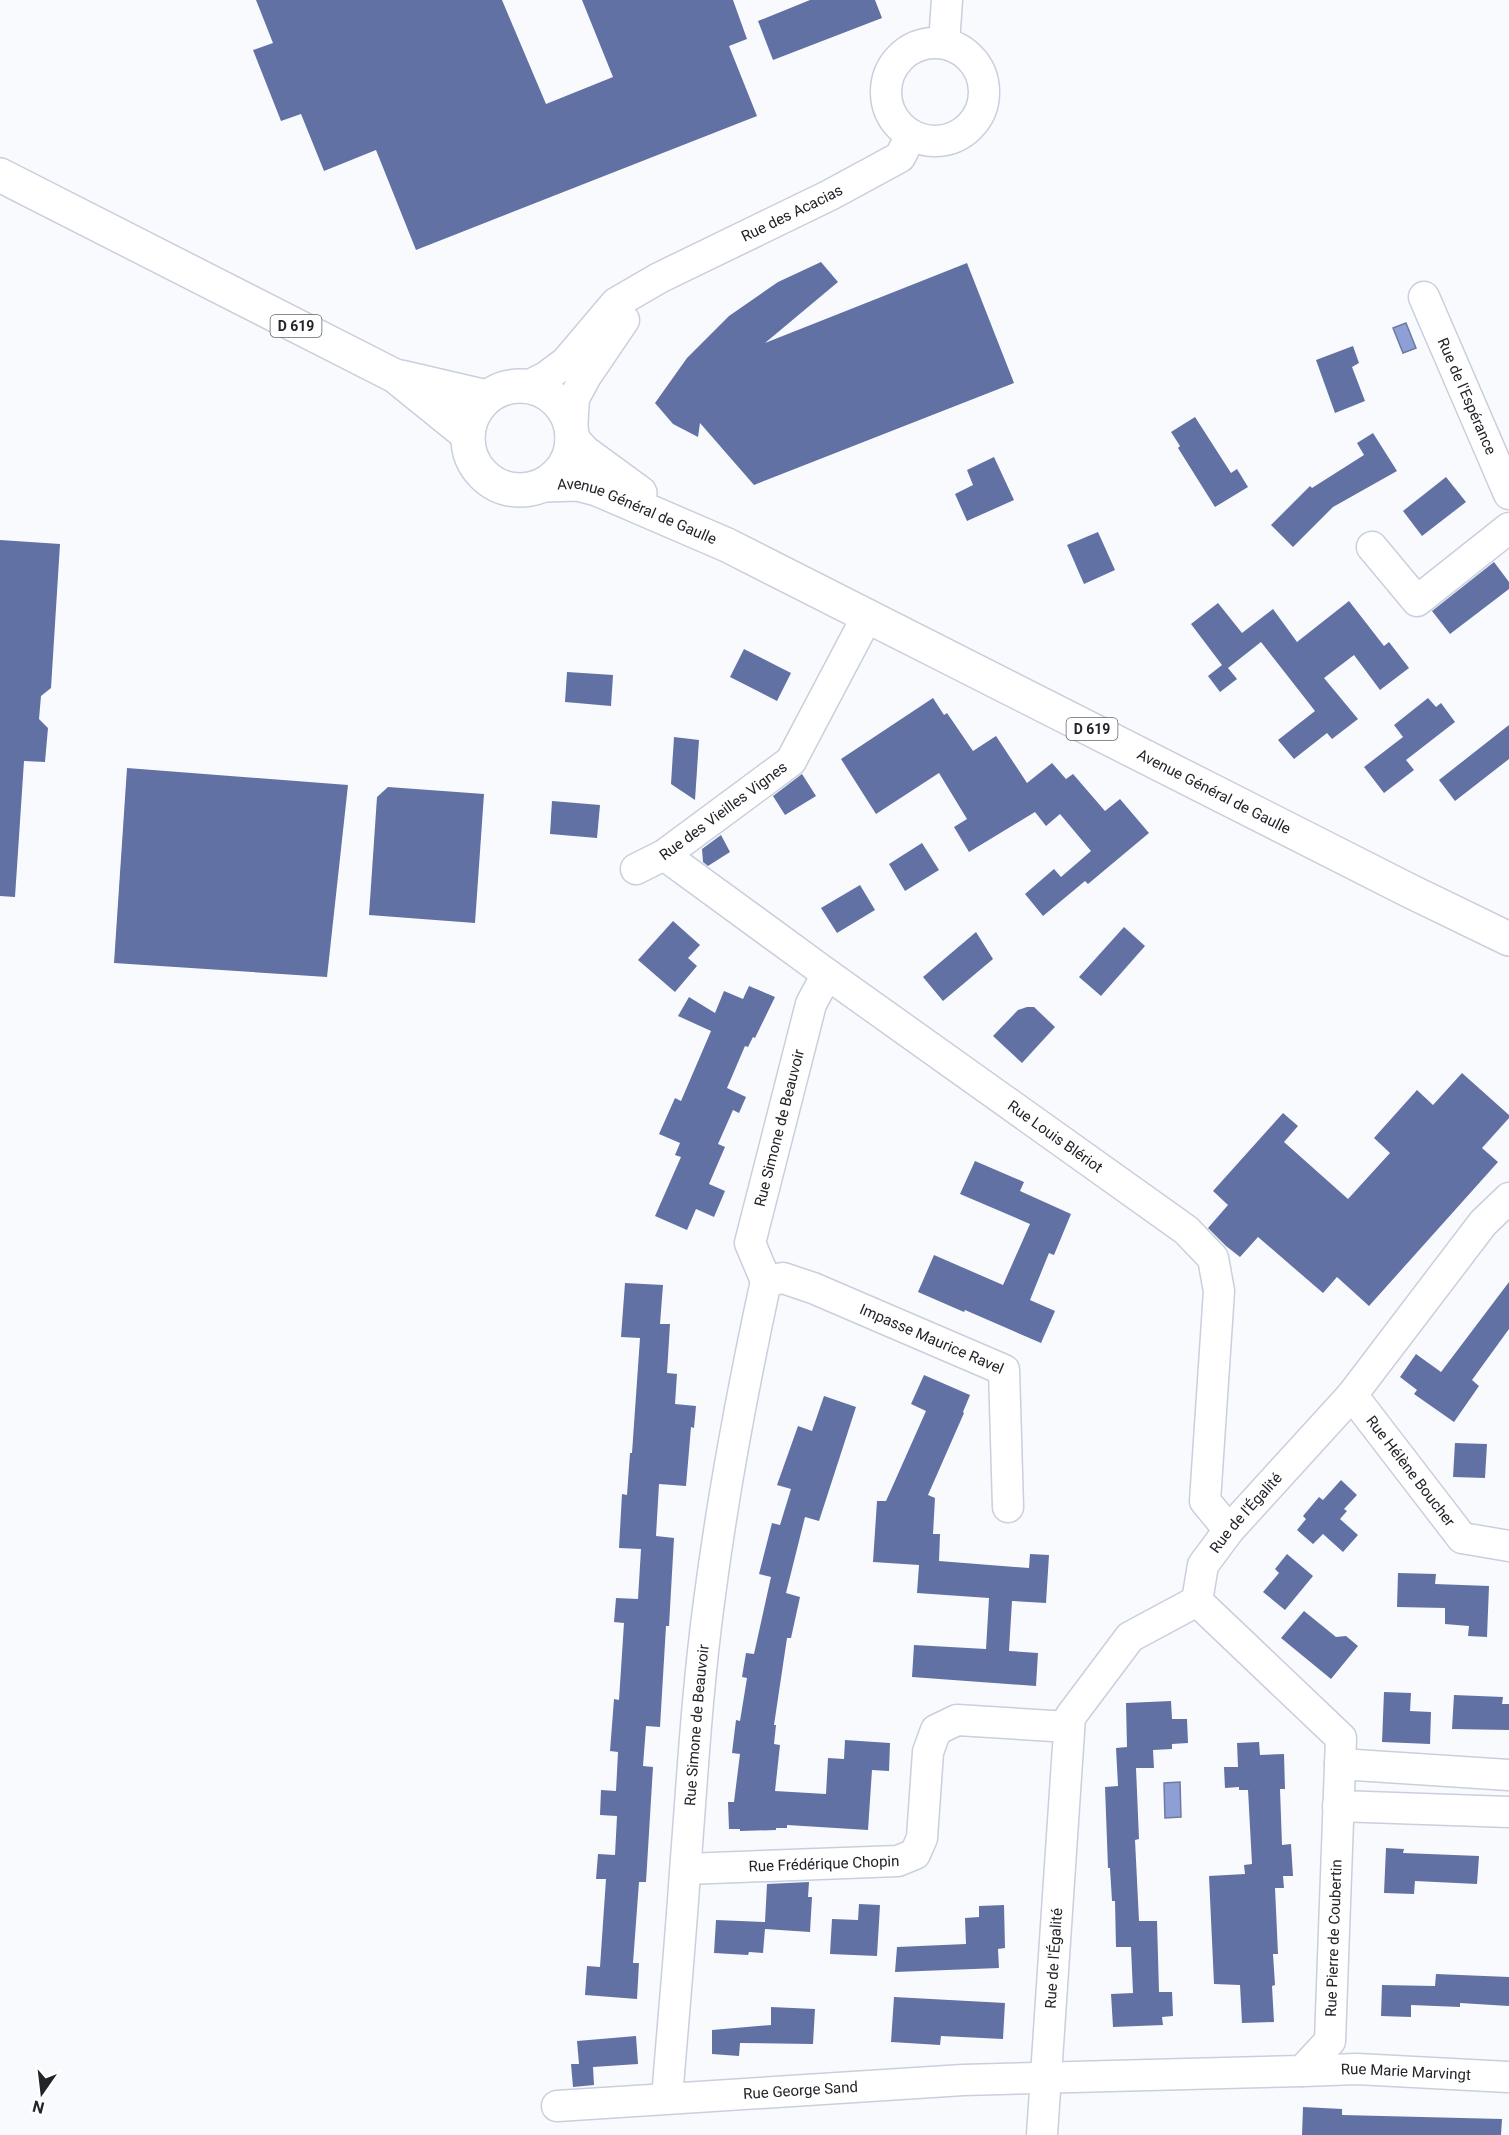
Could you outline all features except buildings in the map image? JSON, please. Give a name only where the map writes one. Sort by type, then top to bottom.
[{"type":"main road","name":"D 619","points":[[0,170],[37,193]]},
{"type":"main road","name":"D 619","points":[[0,175],[395,376],[468,435]]},
{"type":"main road","name":"D 619","points":[[395,376],[487,397]]},
{"type":"main road","points":[[528,386],[549,394],[564,410],[572,434],[571,452],[561,471],[544,485],[523,491],[501,487],[483,475],[471,457],[468,435],[473,414],[487,397],[507,387],[528,386]]},
{"type":"main road","name":"Avenue Général de Gaulle","points":[[572,434],[584,452],[631,487],[726,545]]},
{"type":"main road","name":"Avenue Général de Gaulle","points":[[544,485],[578,484],[597,489],[726,545],[1509,939]]},
{"type":"street","points":[[944,43],[947,0]]},
{"type":"street","points":[[944,43],[963,51],[978,69],[983,82],[983,104],[972,125],[963,133],[946,140],[926,141],[911,135],[895,122],[888,109],[885,95],[891,68],[906,52],[917,46],[944,43]]},
{"type":"street","name":"Rue des Acacias","points":[[528,386],[546,377],[566,362],[616,303],[658,278],[830,195],[900,157],[911,135]]},
{"type":"street","name":"Rue des Acacias","points":[[572,434],[574,398],[586,376],[618,327],[658,278]]},
{"type":"street","name":"Rue de l'Espérance","points":[[1424,297],[1509,494]]},
{"type":"street","points":[[1371,546],[1417,601],[1509,528]]},
{"type":"street","name":"Rue des Vieilles Vignes","points":[[636,869],[664,855],[791,761],[868,615]]},
{"type":"street","name":"Rue Louis Blériot","points":[[664,855],[1186,1230],[1213,1258],[1219,1291],[1206,1501],[1229,1530]]},
{"type":"street","name":"Rue Simone de Beauvoir","points":[[667,2098],[690,1792],[709,1604],[720,1524],[750,1355],[766,1281],[750,1243],[811,1004],[827,974]]},
{"type":"street","name":"Rue de l'Égalité","points":[[1042,2135],[1070,1717],[1130,1637],[1197,1601],[1203,1565],[1229,1530],[1352,1395],[1483,1223],[1509,1198]]},
{"type":"street","name":"Impasse Maurice Ravel","points":[[766,1281],[783,1278],[813,1288],[1004,1370],[1008,1507]]},
{"type":"street","name":"Rue Hélène Boucher","points":[[1352,1395],[1462,1538],[1509,1546]]},
{"type":"street","name":"Rue Pierre de Coubertin","points":[[1197,1601],[1341,1738],[1330,2041],[1302,2071]]},
{"type":"street","name":"Rue Frédérique Chopin","points":[[686,1869],[898,1861],[915,1854],[922,1838],[928,1752],[936,1730],[957,1720],[1070,1727]]},
{"type":"street","points":[[1340,1764],[1509,1776]]},
{"type":"street","points":[[1338,1806],[1509,1812]]},
{"type":"street","name":"Rue Marie Marvingt","points":[[1302,2071],[1357,2069],[1508,2077]]},
{"type":"street","points":[[1045,2079],[1302,2071]]},
{"type":"street","name":"Rue George Sand","points":[[557,2106],[963,2080],[1045,2079]]},
{"type":"water","points":[[1406,323],[1416,348],[1403,353],[1393,328]]},
{"type":"water","points":[[1180,1782],[1181,1817],[1165,1818],[1164,1783]]}]
